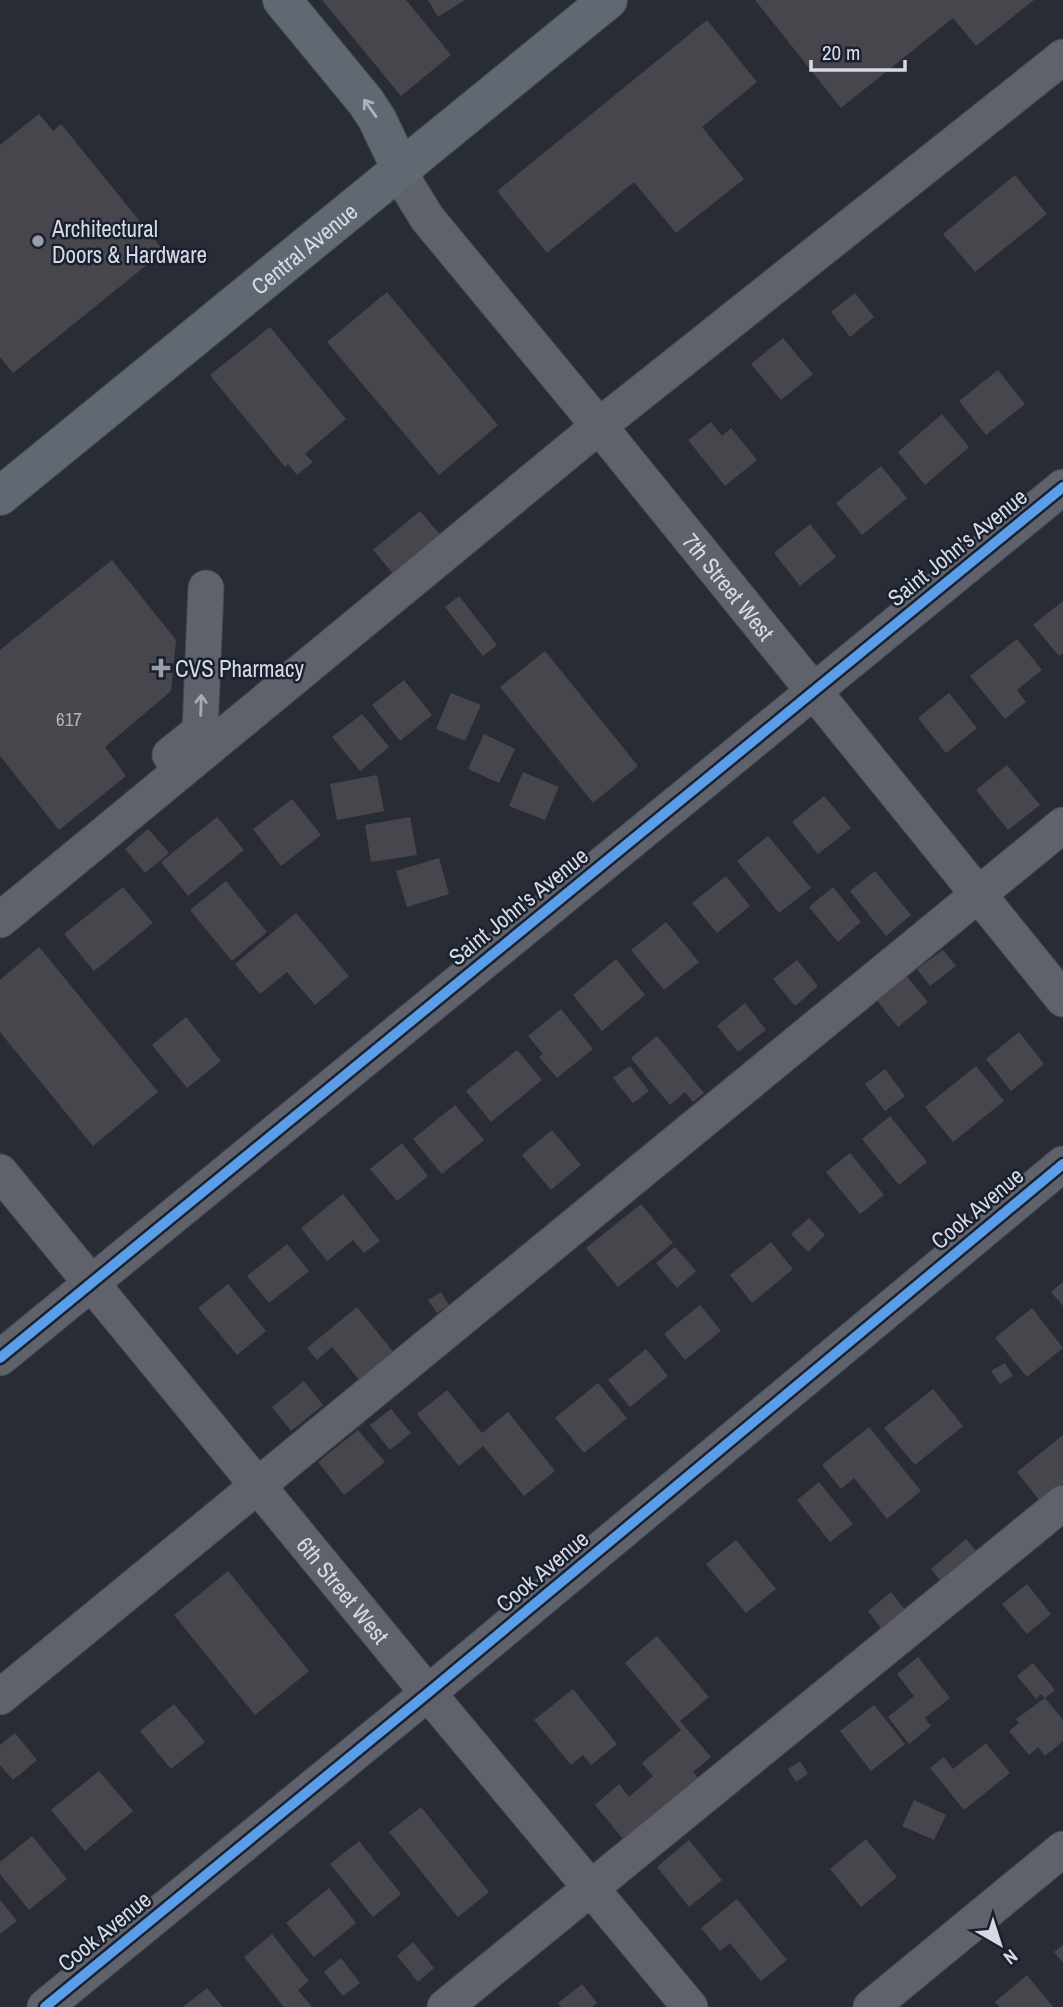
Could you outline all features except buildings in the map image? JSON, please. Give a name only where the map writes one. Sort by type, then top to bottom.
[{"type":"main road","points":[[282,0],[366,102],[401,169]]},
{"type":"main road","name":"Central Avenue","points":[[0,496],[607,0]]},
{"type":"street","points":[[0,920],[599,426],[1063,57]]},
{"type":"street","name":"7th Street West","points":[[401,169],[408,187],[427,218],[1063,999]]},
{"type":"street","name":"Saint John's Avenue","points":[[0,1359],[1063,487]]},
{"type":"street","points":[[35,866],[200,731],[206,588]]},
{"type":"street","points":[[0,1696],[1063,825]]},
{"type":"street","name":"Cook Avenue","points":[[45,2007],[428,1693],[1063,1164]]},
{"type":"street","name":"6th Street West","points":[[0,1172],[690,2007]]},
{"type":"street","points":[[445,2007],[1063,1503]]},
{"type":"street","points":[[871,2007],[1063,1849]]},
{"type":"cycle path","points":[[0,1358],[1063,487]]},
{"type":"cycle path","points":[[45,2007],[428,1693],[1063,1164]]},
{"type":"place","name":"Architectural Doors & Hardware","points":[[38,241]]},
{"type":"place","name":"CVS Pharmacy","points":[[161,668]]}]
